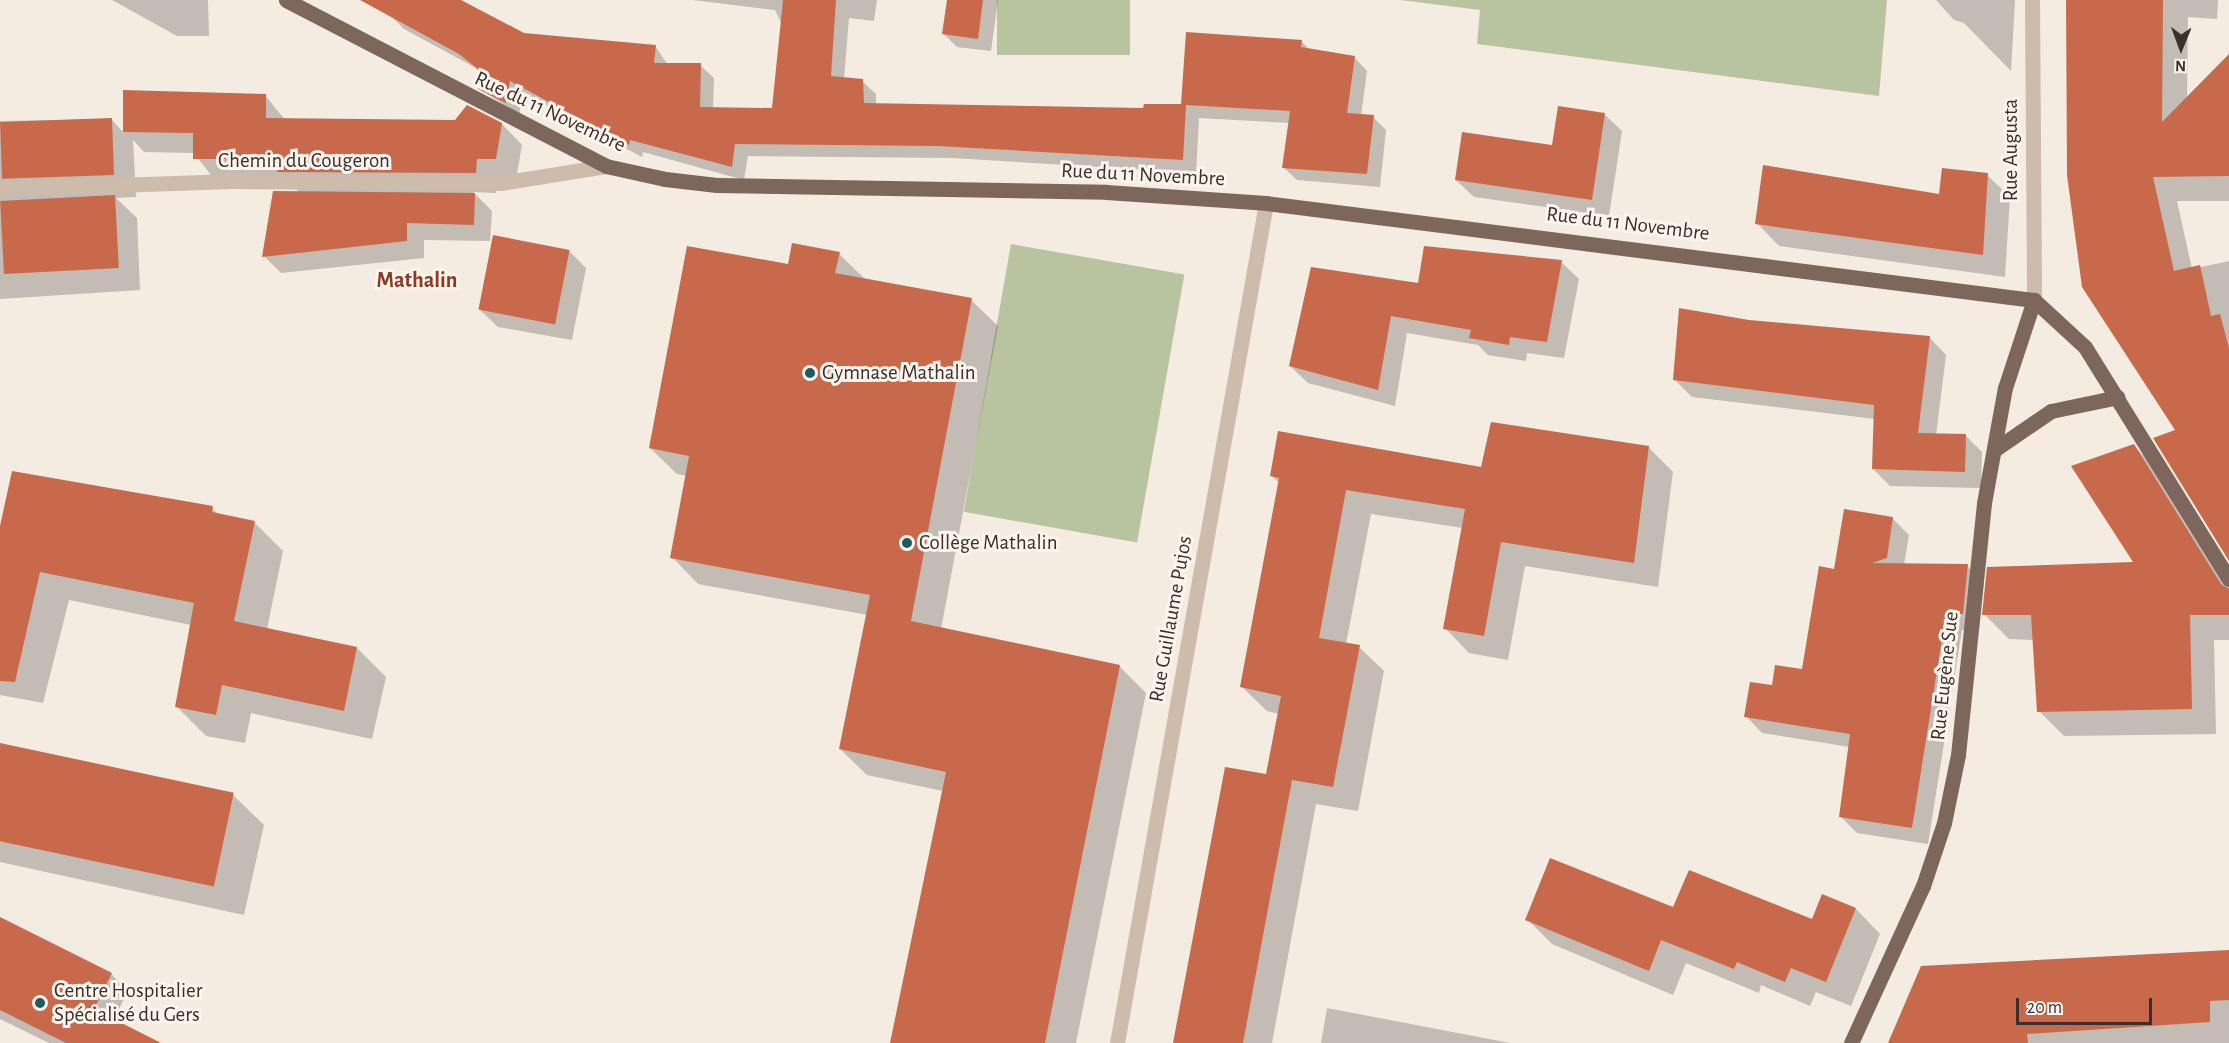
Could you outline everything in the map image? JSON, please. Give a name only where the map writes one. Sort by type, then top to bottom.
[{"type":"main road","name":"Rue du 11 Novembre","points":[[286,0],[606,166],[717,185],[1106,192],[1266,203],[2034,300]]},
{"type":"main road","points":[[2034,300],[2085,347],[2118,396],[2229,579]]},
{"type":"main road","name":"Rue Eugène Sue","points":[[1851,1043],[1923,886],[1944,823],[1958,755],[1994,450],[2005,388],[2034,300]]},
{"type":"main road","points":[[1994,450],[2051,411],[2118,396]]},
{"type":"street","name":"Rue Augusta","points":[[2032,0],[2034,300]]},
{"type":"street","name":"Chemin du Cougeron","points":[[0,189],[232,181],[501,183],[606,166]]},
{"type":"street","name":"Rue Guillaume Pujos","points":[[1117,1043],[1266,203]]},
{"type":"green space","points":[[997,0],[1130,0],[1130,55],[997,55]]},
{"type":"green space","points":[[1400,0],[1887,0],[1879,96],[1477,44],[1480,10]]},
{"type":"green space","points":[[1011,244],[1184,275],[1137,542],[964,512]]},
{"type":"building","points":[[360,0],[461,0],[524,33],[656,45],[654,63],[701,63],[700,107],[772,108],[783,0],[836,0],[831,76],[863,79],[864,103],[1143,108],[1144,104],[1181,104],[1186,32],[1302,40],[1301,47],[1355,56],[1347,113],[1374,115],[1367,174],[1282,168],[1290,111],[1186,105],[1183,160],[938,146],[735,144],[732,167],[630,140],[629,145],[510,81],[506,103],[478,89],[488,77],[459,54]]},
{"type":"building","points":[[947,0],[983,0],[978,39],[942,34]]},
{"type":"building","points":[[2066,0],[2163,0],[2162,122],[2229,54],[2229,176],[2153,177],[2174,271],[2200,265],[2211,316],[2220,314],[2229,348],[2229,561],[2153,438],[2175,430],[2082,287],[2067,175]]},
{"type":"building","points":[[123,90],[266,94],[266,118],[455,120],[467,105],[502,123],[496,159],[477,159],[476,173],[277,172],[279,159],[193,159],[193,133],[123,132]]},
{"type":"building","points":[[1558,106],[1605,113],[1592,200],[1455,180],[1462,132],[1552,145]]},
{"type":"building","points":[[112,118],[114,175],[2,179],[0,122]]},
{"type":"building","points":[[1763,165],[1939,194],[1942,168],[1988,173],[1983,255],[1755,224]]},
{"type":"building","points":[[273,191],[475,193],[474,225],[407,223],[407,241],[262,257]]},
{"type":"building","points":[[115,195],[119,268],[4,274],[0,201]]},
{"type":"building","points":[[493,235],[570,250],[555,324],[478,310]]},
{"type":"building","points":[[792,243],[840,252],[835,273],[972,298],[911,621],[1120,665],[1045,1043],[890,1043],[946,772],[839,749],[870,595],[670,558],[689,456],[649,448],[687,246],[788,264]]},
{"type":"building","points":[[1424,246],[1562,260],[1547,342],[1510,337],[1509,345],[1469,338],[1471,330],[1391,316],[1378,390],[1289,366],[1311,267],[1418,283]]},
{"type":"building","points":[[1679,308],[1749,320],[1930,336],[1918,433],[1966,434],[1965,472],[1872,469],[1874,405],[1673,380]]},
{"type":"building","points":[[1491,422],[1649,446],[1634,563],[1501,542],[1484,636],[1443,629],[1465,509],[1346,490],[1319,638],[1360,645],[1333,787],[1292,780],[1243,1043],[1173,1043],[1225,767],[1266,774],[1281,696],[1240,687],[1279,478],[1270,476],[1278,431],[1481,467]]},
{"type":"building","points":[[2134,444],[2221,584],[2229,589],[2229,615],[2190,615],[2192,709],[2037,712],[2031,615],[1982,615],[1987,567],[2133,562],[2071,466]]},
{"type":"building","points":[[12,471],[213,506],[212,512],[255,521],[234,621],[357,647],[344,711],[222,685],[216,715],[175,707],[194,603],[40,572],[15,682],[0,681],[0,526]]},
{"type":"building","points":[[1844,509],[1893,517],[1887,558],[1872,563],[1968,564],[1963,614],[1946,614],[1912,828],[1839,817],[1850,734],[1744,717],[1750,682],[1772,685],[1775,665],[1802,669],[1819,566],[1834,569]]},
{"type":"building","points":[[0,743],[234,793],[214,887],[0,841]]},
{"type":"building","points":[[1550,858],[1673,907],[1689,870],[1812,919],[1822,894],[1856,908],[1826,982],[1791,968],[1785,982],[1737,962],[1734,969],[1661,940],[1649,971],[1525,920]]},
{"type":"building","points":[[0,917],[112,973],[94,1009],[161,1043],[66,1043],[0,1010]]},
{"type":"building","points":[[2229,950],[2229,1000],[2210,1001],[2210,1022],[2027,1034],[2028,1043],[1888,1043],[1921,966]]},
{"type":"place","name":"Gymnase Mathalin","points":[[810,373]]},
{"type":"place","name":"Collège Mathalin","points":[[907,543]]},
{"type":"place","name":"Centre Hospitalier Spécialisé du Gers","points":[[40,1003]]},
{"type":"district","name":"Mathalin","points":[[417,281]]}]
